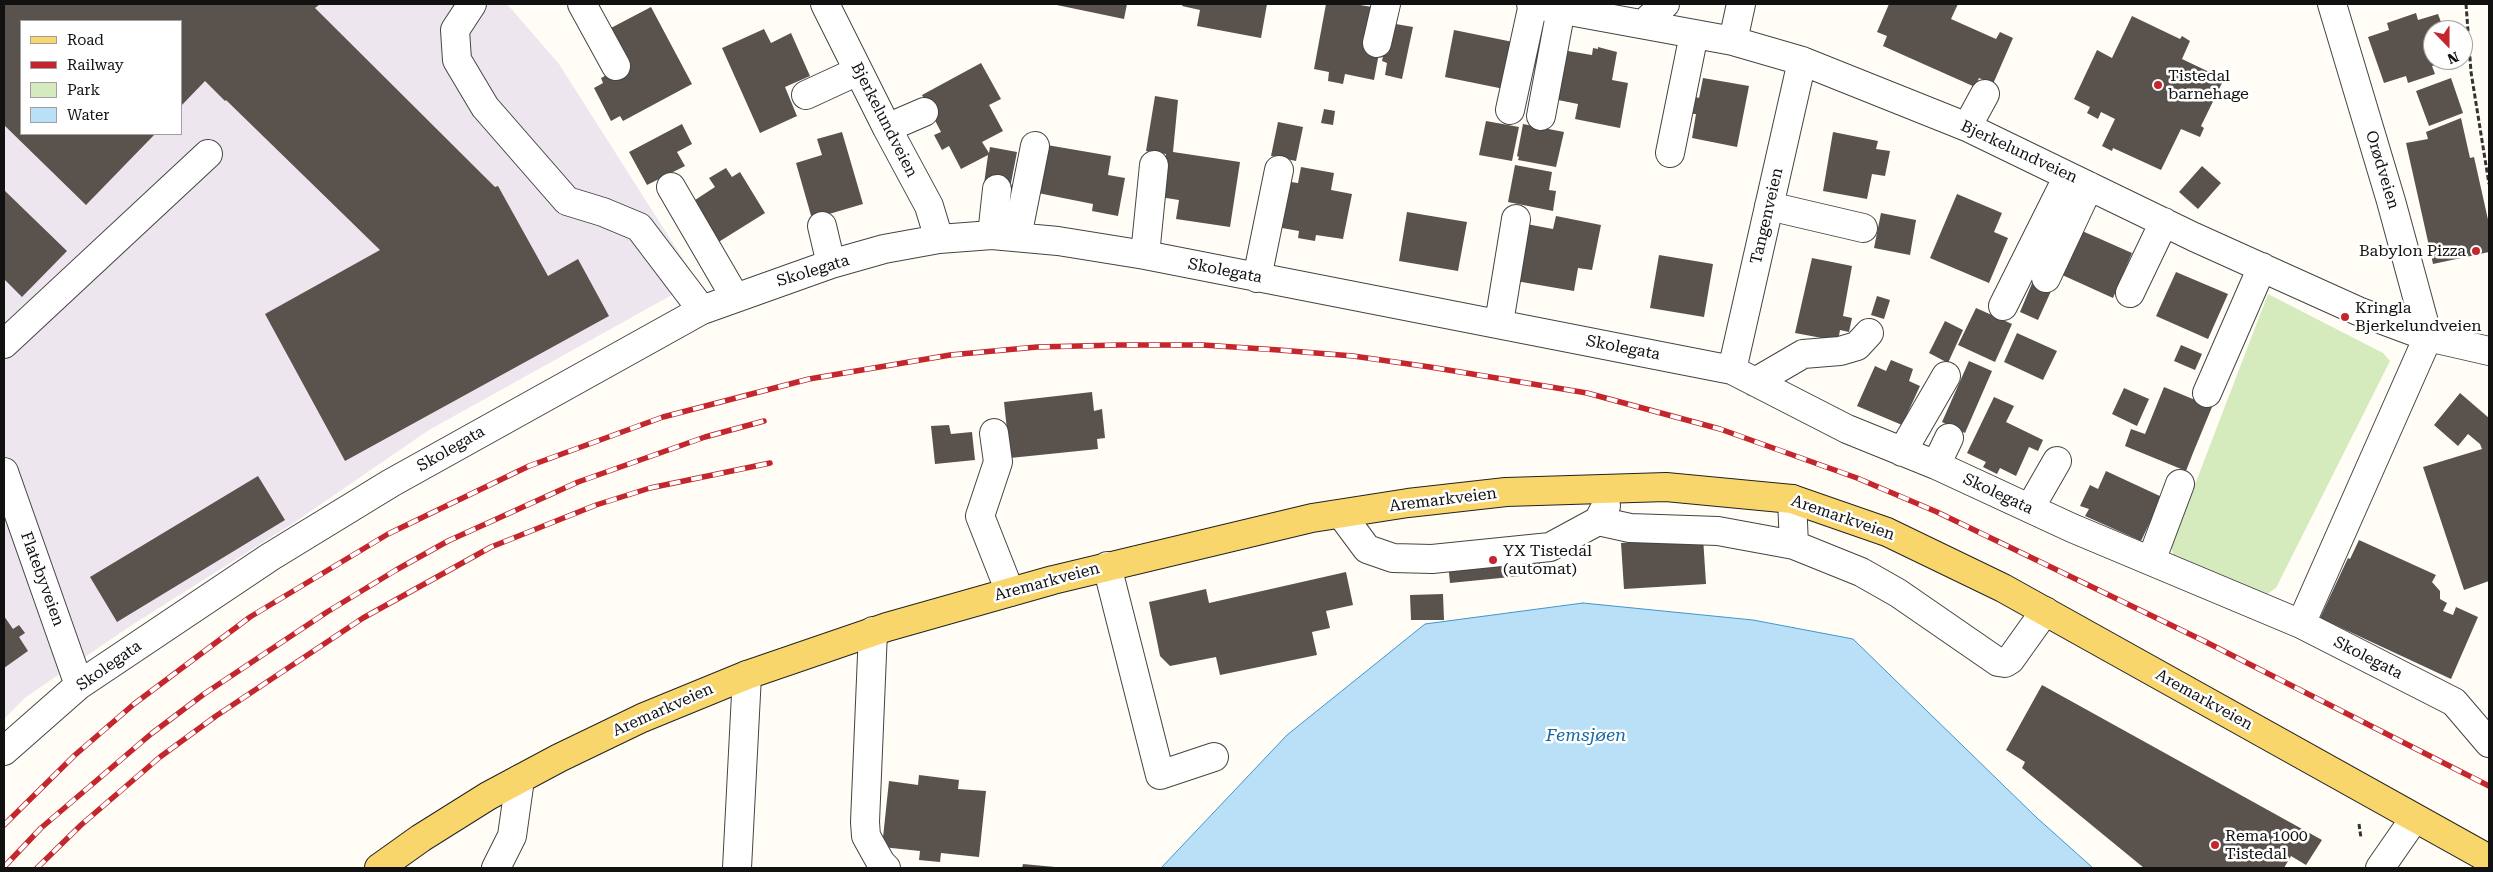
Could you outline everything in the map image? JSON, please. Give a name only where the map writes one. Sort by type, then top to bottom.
[{"type":"main road","name":"Aremarkveien","points":[[379,868],[421,838],[520,779],[642,718],[747,675],[873,631],[1107,566],[1312,518],[1408,503],[1506,492],[1666,487],[1792,499],[1887,532],[1945,558],[2045,611],[2414,819],[2489,859]]},
{"type":"street","points":[[472,4],[455,30],[458,60],[485,107],[567,202],[603,212],[640,227],[702,310]]},
{"type":"street","points":[[582,4],[616,66]]},
{"type":"street","name":"Bjerkelundveien","points":[[825,4],[886,128],[929,206],[939,238]]},
{"type":"street","points":[[1377,43],[1386,4]]},
{"type":"street","points":[[1510,110],[1532,4]]},
{"type":"street","name":"Bjerkelundveien","points":[[1532,4],[1561,9],[1588,9],[1643,24],[1733,42],[1802,61],[1967,127],[2164,222],[2358,312],[2428,337],[2489,351]]},
{"type":"street","points":[[1643,24],[1665,4]]},
{"type":"street","points":[[1733,42],[1741,4]]},
{"type":"street","name":"Orødveien","points":[[2332,4],[2391,201],[2428,337]]},
{"type":"street","points":[[1541,116],[1561,9]]},
{"type":"street","points":[[1670,153],[1694,34]]},
{"type":"street","name":"Tangenveien","points":[[1732,370],[1802,61]]},
{"type":"street","points":[[806,95],[858,71]]},
{"type":"street","points":[[1967,127],[1985,94]]},
{"type":"street","points":[[886,128],[924,112]]},
{"type":"street","points":[[1005,236],[1035,146]]},
{"type":"street","points":[[9,328],[208,154]]},
{"type":"street","points":[[1145,255],[1154,165]]},
{"type":"street","points":[[1257,278],[1279,170]]},
{"type":"street","points":[[2046,278],[2078,181]]},
{"type":"street","points":[[2003,306],[2078,181]]},
{"type":"street","points":[[671,187],[735,297]]},
{"type":"street","points":[[997,190],[1005,236]]},
{"type":"street","points":[[1769,206],[1863,228]]},
{"type":"street","points":[[1499,323],[1516,219]]},
{"type":"street","points":[[2130,293],[2164,222]]},
{"type":"street","points":[[822,226],[831,264]]},
{"type":"street","name":"Skolegata","points":[[4,751],[80,686],[270,557],[391,483],[702,310],[831,264],[884,250],[939,238],[1005,236],[1145,255],[1732,370],[1847,429],[1936,465],[2150,561],[2301,624],[2454,702],[2489,743]]},
{"type":"street","points":[[2207,393],[2262,268]]},
{"type":"street","points":[[1756,382],[1803,354],[1840,351],[1857,346],[1869,333]]},
{"type":"street","points":[[2301,624],[2428,337]]},
{"type":"street","points":[[1902,452],[1946,376]]},
{"type":"street","points":[[994,433],[998,462],[980,516],[1010,592]]},
{"type":"street","points":[[1936,465],[1949,438]]},
{"type":"street","points":[[2030,508],[2057,461]]},
{"type":"street","name":"Flatebyveien","points":[[4,472],[80,686]]},
{"type":"street","points":[[2150,561],[2180,484]]},
{"type":"street","points":[[1341,514],[1368,549],[1393,558],[1432,559],[1550,547],[1598,521],[1616,488]]},
{"type":"street","points":[[1792,499],[1794,545]]},
{"type":"street","points":[[1598,521],[1630,528],[1718,531],[1794,545],[1862,572],[1891,588],[1998,662],[2005,663],[2010,660],[2045,611]]},
{"type":"street","points":[[1107,566],[1160,776],[1214,757]]},
{"type":"street","points":[[873,631],[865,822],[866,836],[881,863],[886,868]]},
{"type":"street","points":[[737,868],[747,675]]},
{"type":"street","points":[[496,868],[512,836],[520,779]]},
{"type":"street","points":[[2380,868],[2414,819]]},
{"type":"path","points":[[2466,4],[2471,72],[2489,184]]},
{"type":"shaded area","points":[[4,4],[507,4],[559,64],[697,281],[429,430],[292,524],[132,625],[26,697],[4,719]]},
{"type":"green space","points":[[2268,294],[2383,353],[2390,361],[2276,588],[2267,594],[2175,560],[2171,547]]},
{"type":"water","name":"Femsjøen","points":[[1583,603],[1753,620],[1853,639],[2036,817],[2093,868],[1161,868],[1287,735],[1425,624]]},
{"type":"building","points":[[4,4],[320,4],[315,8],[495,187],[498,186],[548,276],[578,259],[609,316],[345,461],[265,314],[380,250],[205,81],[182,105],[182,20],[20,20],[20,135],[154,135],[86,205],[4,125]]},
{"type":"building","points":[[1052,4],[1127,4],[1124,19]]},
{"type":"building","points":[[1183,4],[1267,4],[1261,38],[1197,26],[1200,10],[1182,6]]},
{"type":"building","points":[[1326,4],[1354,4],[1372,7],[1364,51],[1379,53],[1374,80],[1345,74],[1343,84],[1328,81],[1329,72],[1314,69]]},
{"type":"building","points":[[1889,4],[1958,4],[1951,19],[1996,39],[2000,32],[2013,38],[1993,84],[1979,78],[1975,87],[1883,46],[1887,36],[1877,32]]},
{"type":"building","points":[[651,7],[692,84],[623,121],[620,116],[611,121],[594,88],[603,83],[601,78],[628,64],[609,29]]},
{"type":"building","points":[[2416,13],[2418,20],[2438,14],[2440,20],[2423,20],[2423,70],[2434,70],[2435,74],[2408,83],[2406,76],[2384,83],[2368,37],[2389,30],[2387,23]]},
{"type":"building","points":[[2132,16],[2180,39],[2182,36],[2190,41],[2182,59],[2224,79],[2201,126],[2204,128],[2200,137],[2181,129],[2161,170],[2113,148],[2112,151],[2102,146],[2115,119],[2101,112],[2098,119],[2087,113],[2090,107],[2074,99],[2097,50],[2112,58]]},
{"type":"building","points":[[1390,23],[1413,27],[1402,79],[1385,75],[1387,63],[1382,61]]},
{"type":"building","points":[[764,29],[771,43],[791,33],[810,76],[785,87],[797,116],[760,133],[722,48]]},
{"type":"building","points":[[1454,30],[1513,42],[1504,89],[1445,77]]},
{"type":"building","points":[[1598,47],[1617,52],[1612,80],[1628,83],[1620,128],[1575,119],[1578,104],[1553,99],[1562,50],[1592,55],[1593,48],[1598,49]]},
{"type":"building","points":[[981,63],[1001,99],[989,105],[1003,131],[982,142],[989,153],[990,147],[1017,152],[1010,188],[984,184],[988,155],[961,169],[949,146],[942,150],[934,135],[941,132],[922,95]]},
{"type":"building","points":[[1703,78],[1749,86],[1737,147],[1692,138],[1696,114],[1690,114],[1693,96],[1699,98]]},
{"type":"building","points":[[2451,78],[2463,113],[2429,126],[2416,91]]},
{"type":"building","points":[[1155,96],[1178,100],[1173,152],[1240,162],[1230,227],[1176,219],[1179,200],[1160,197],[1166,154],[1146,151]]},
{"type":"building","points":[[1324,109],[1335,111],[1333,125],[1321,123]]},
{"type":"building","points":[[2461,118],[2470,158],[2474,157],[2489,224],[2489,252],[2433,264],[2406,143],[2428,139],[2426,132]]},
{"type":"building","points":[[1486,121],[1519,127],[1512,161],[1479,155]]},
{"type":"building","points":[[1278,122],[1303,127],[1296,161],[1271,156]]},
{"type":"building","points":[[682,124],[692,144],[677,152],[685,166],[647,185],[629,152]]},
{"type":"building","points":[[1523,124],[1564,132],[1556,167],[1518,160],[1519,157],[1517,156]]},
{"type":"building","points":[[842,132],[863,204],[812,219],[796,163],[822,155],[817,139]]},
{"type":"building","points":[[1833,132],[1878,141],[1876,149],[1890,151],[1885,176],[1872,174],[1867,199],[1823,191]]},
{"type":"building","points":[[1047,145],[1111,156],[1108,175],[1125,178],[1118,216],[1092,211],[1093,204],[1038,193]]},
{"type":"building","points":[[1515,165],[1552,172],[1549,190],[1556,191],[1553,211],[1508,202]]},
{"type":"building","points":[[2202,166],[2221,183],[2198,209],[2179,192]]},
{"type":"building","points":[[1301,167],[1334,173],[1331,190],[1352,194],[1343,239],[1316,235],[1315,241],[1298,238],[1299,231],[1282,228],[1291,182],[1298,183]]},
{"type":"building","points":[[726,168],[732,177],[740,172],[765,213],[717,243],[692,202],[715,187],[709,178]]},
{"type":"building","points":[[4,190],[67,251],[22,297],[4,279]]},
{"type":"building","points":[[1957,194],[2002,213],[1994,232],[2008,238],[1989,283],[1930,258]]},
{"type":"building","points":[[1407,212],[1467,222],[1458,271],[1399,261]]},
{"type":"building","points":[[1881,213],[1916,220],[1910,255],[1874,248]]},
{"type":"building","points":[[1556,216],[1601,225],[1592,270],[1578,268],[1574,291],[1510,280],[1521,223],[1553,229]]},
{"type":"building","points":[[2080,230],[2132,253],[2113,298],[2060,274]]},
{"type":"building","points":[[1659,255],[1713,264],[1704,317],[1650,308]]},
{"type":"building","points":[[1812,258],[1852,266],[1843,316],[1852,318],[1849,332],[1840,330],[1838,341],[1795,333]]},
{"type":"building","points":[[2176,272],[2228,294],[2208,339],[2156,316]]},
{"type":"building","points":[[2033,281],[2052,289],[2038,320],[2020,312]]},
{"type":"building","points":[[1877,296],[1890,300],[1884,319],[1871,315]]},
{"type":"building","points":[[1976,308],[2012,324],[1995,362],[1958,345]]},
{"type":"building","points":[[1945,321],[1963,330],[1948,363],[1929,353]]},
{"type":"building","points":[[2017,333],[2057,351],[2043,380],[2004,362]]},
{"type":"building","points":[[2181,345],[2202,354],[2195,370],[2174,361]]},
{"type":"building","points":[[1891,360],[1913,369],[1909,381],[1920,386],[1902,425],[1857,406],[1875,366],[1886,371]]},
{"type":"building","points":[[1969,361],[1992,371],[1965,433],[1942,422]]},
{"type":"building","points":[[2164,387],[2212,407],[2186,471],[2125,446],[2131,429],[2145,434]]},
{"type":"building","points":[[2124,388],[2149,399],[2137,426],[2112,414]]},
{"type":"building","points":[[1092,392],[1094,411],[1102,409],[1105,438],[1097,439],[1098,449],[1010,458],[1004,402]]},
{"type":"building","points":[[2460,393],[2489,418],[2489,581],[2464,590],[2423,467],[2482,449],[2480,444],[2468,434],[2458,446],[2434,425]]},
{"type":"building","points":[[1994,397],[2014,406],[2006,422],[2043,440],[2038,451],[2029,447],[2016,476],[2000,468],[1997,474],[1983,467],[1986,462],[1967,453]]},
{"type":"building","points":[[949,425],[951,434],[972,432],[975,460],[935,464],[931,426]]},
{"type":"building","points":[[2106,471],[2162,497],[2141,541],[2085,516],[2089,509],[2080,506],[2090,485],[2098,489]]},
{"type":"building","points":[[258,476],[285,520],[117,622],[90,577]]},
{"type":"building","points":[[1537,535],[1541,574],[1450,583],[1446,544]]},
{"type":"building","points":[[1703,537],[1706,584],[1624,589],[1621,543]]},
{"type":"building","points":[[2359,540],[2436,575],[2432,582],[2440,591],[2440,599],[2447,603],[2443,611],[2453,615],[2456,607],[2478,617],[2451,679],[2320,618],[2348,558],[2350,559]]},
{"type":"building","points":[[1346,572],[1353,605],[1326,611],[1330,628],[1312,632],[1317,655],[1220,675],[1216,657],[1170,666],[1160,656],[1149,602],[1206,589],[1209,603]]},
{"type":"building","points":[[1443,594],[1444,620],[1411,620],[1410,595]]},
{"type":"building","points":[[4,616],[13,629],[19,625],[25,633],[19,637],[28,651],[4,668]]},
{"type":"building","points":[[2042,685],[2322,840],[2306,865],[2291,856],[2284,868],[2144,868],[2022,768],[2025,762],[2006,750]]},
{"type":"building","points":[[919,775],[959,780],[958,789],[986,791],[979,857],[941,853],[940,862],[919,860],[920,851],[882,847],[889,781],[918,785]]},
{"type":"building","points":[[1023,864],[1055,867],[1055,868],[1022,868]]},
{"type":"railway","points":[[4,825],[75,755],[134,704],[250,617],[388,534],[529,466],[663,417],[809,379],[950,355],[1037,347],[1120,345],[1203,345],[1353,356],[1587,393],[1720,429],[1857,478],[1937,512],[2204,641],[2489,786]]},
{"type":"railway","points":[[4,867],[41,828],[151,734],[204,694],[327,612],[396,570],[448,541],[578,482],[705,437],[764,421]]},
{"type":"railway","points":[[37,868],[81,825],[160,757],[216,716],[363,618],[491,547],[596,505],[650,488],[770,463]]},
{"type":"place","name":"Tistedal barnehage","points":[[2158,85]]},
{"type":"place","name":"Babylon Pizza","points":[[2476,251]]},
{"type":"place","name":"Kringla Bjerkelundveien","points":[[2345,317]]},
{"type":"place","name":"YX Tistedal (automat)","points":[[1493,560]]},
{"type":"place","name":"Rema 1000 Tistedal","points":[[2215,845]]}]
